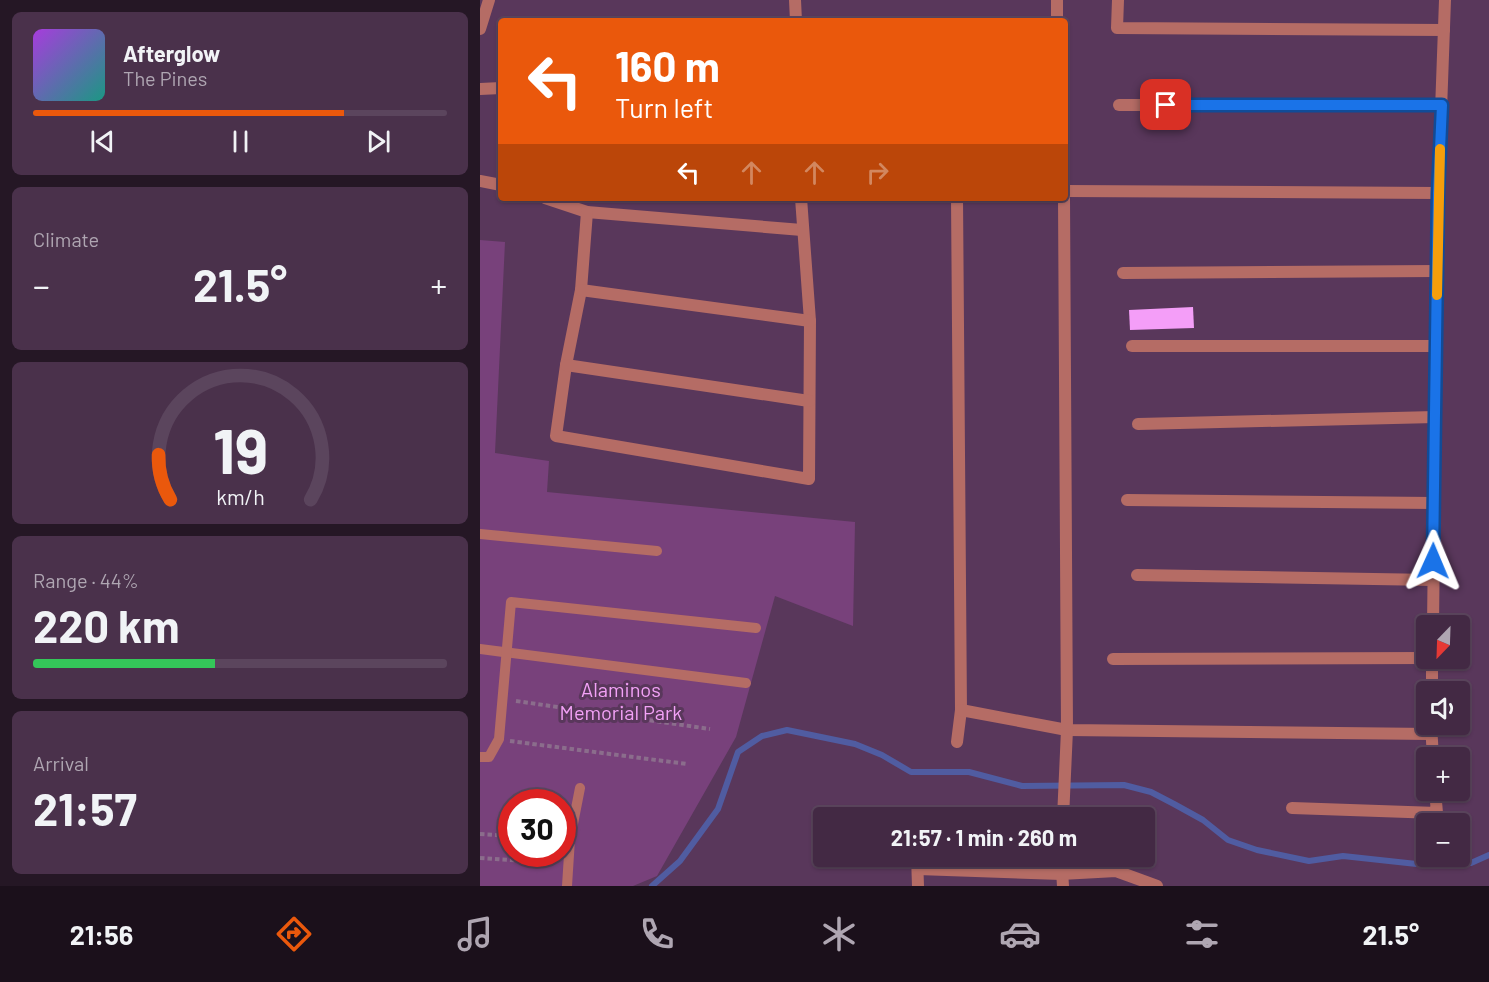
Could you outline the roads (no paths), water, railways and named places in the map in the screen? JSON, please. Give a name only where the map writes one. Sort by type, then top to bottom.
[{"type":"street","points":[[480,29],[489,0]]},
{"type":"street","points":[[795,0],[796,18]]},
{"type":"street","points":[[1057,0],[1057,18]]},
{"type":"street","points":[[1118,0],[1117,28],[1444,30]]},
{"type":"street","points":[[1432,615],[1438,193],[1445,0]]},
{"type":"street","points":[[480,89],[498,88]]},
{"type":"street","points":[[1119,105],[1442,105]]},
{"type":"street","points":[[480,181],[498,184]]},
{"type":"street","points":[[1068,191],[1438,193]]},
{"type":"street","points":[[554,201],[587,212],[802,230]]},
{"type":"street","points":[[587,212],[581,290],[566,365],[556,436],[809,479],[810,321],[801,201]]},
{"type":"street","points":[[957,201],[961,711],[957,742]]},
{"type":"street","points":[[1063,807],[1067,730],[1064,201]]},
{"type":"street","points":[[1123,273],[1437,271]]},
{"type":"street","points":[[581,290],[810,321]]},
{"type":"street","points":[[1132,346],[1436,346]]},
{"type":"street","points":[[566,365],[809,401]]},
{"type":"street","points":[[1138,424],[1435,417]]},
{"type":"street","points":[[1127,500],[1434,503]]},
{"type":"street","points":[[1137,575],[1433,580]]},
{"type":"street","points":[[1113,659],[1416,658]]},
{"type":"street","points":[[961,711],[1067,730],[1416,729]]},
{"type":"street","points":[[1292,808],[1437,813],[1436,801]]},
{"type":"street","points":[[917,867],[918,886]]},
{"type":"street","points":[[951,867],[1062,880],[1116,872],[1157,886]]},
{"type":"lane","points":[[480,534],[657,551]]},
{"type":"lane","points":[[480,758],[489,756],[499,739],[511,602],[756,628]]},
{"type":"lane","points":[[480,649],[746,683]]},
{"type":"lane","points":[[567,886],[567,864],[580,788]]},
{"type":"waterway","points":[[652,886],[680,861],[718,809],[738,752],[762,736],[787,730],[855,744],[882,755],[911,772],[969,772],[1022,786],[1124,785],[1151,792],[1174,804],[1203,820],[1228,840],[1257,850],[1309,861],[1343,856],[1435,866],[1471,863],[1489,855]]},
{"type":"park label","name":"Alaminos Memorial Park","points":[[621,702]]}]
